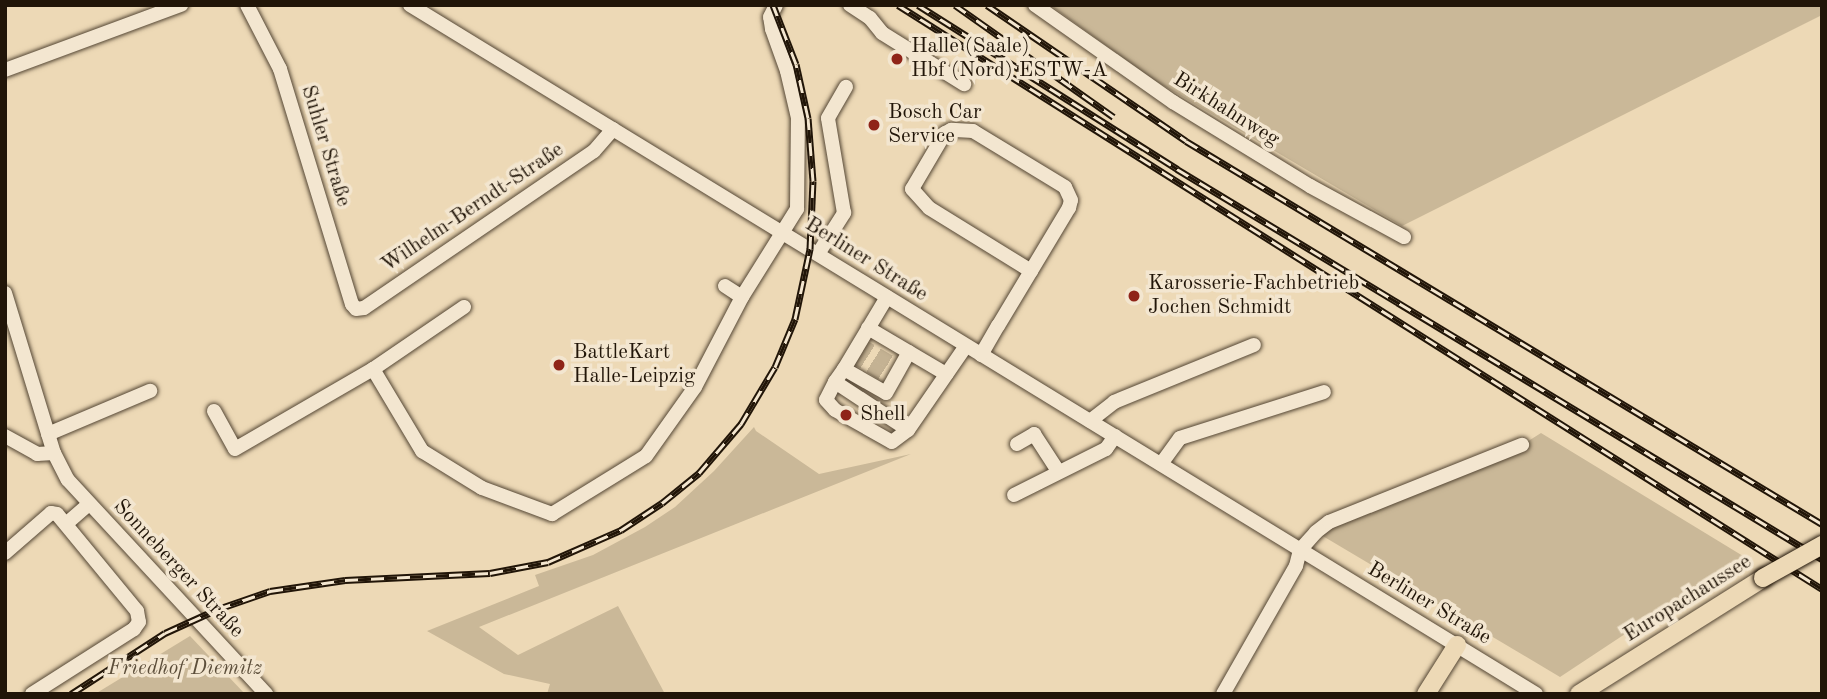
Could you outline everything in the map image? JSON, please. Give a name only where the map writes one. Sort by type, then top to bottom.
[{"type":"main road","name":"Europachaussee","points":[[1581,693],[1763,578],[1822,545]]},
{"type":"main road","points":[[1426,694],[1457,645]]},
{"type":"street","points":[[5,70],[181,5]]},
{"type":"street","name":"Suhler Straße","points":[[247,5],[280,69],[352,304]]},
{"type":"street","name":"Berliner Straße","points":[[410,5],[1536,694]]},
{"type":"street","points":[[373,369],[422,451],[482,488],[552,514],[646,456],[695,387],[742,297],[797,209],[800,170],[798,118],[787,71],[772,29],[770,17],[776,5]]},
{"type":"street","points":[[850,5],[870,18],[882,33],[964,84]]},
{"type":"street","name":"Birkhahnweg","points":[[1035,5],[1173,102],[1310,186],[1404,237]]},
{"type":"street","points":[[818,254],[844,213],[828,118],[846,87]]},
{"type":"street","name":"Wilhelm-Berndt-Straße","points":[[352,304],[356,309],[364,308],[594,151],[613,129]]},
{"type":"street","points":[[981,355],[1069,208],[1069,193],[1065,187],[973,131],[951,130],[945,133],[912,189],[929,208],[1031,271]]},
{"type":"street","points":[[725,286],[742,297]]},
{"type":"street","name":"Sonneberger Straße","points":[[5,293],[54,453],[68,480],[266,694]]},
{"type":"street","points":[[887,297],[826,400],[835,410],[892,442],[908,430],[966,346]]},
{"type":"street","points":[[214,411],[235,449],[373,369],[464,307]]},
{"type":"street","points":[[868,328],[946,374]]},
{"type":"street","points":[[1090,421],[1114,402],[1254,345]]},
{"type":"street","points":[[844,369],[886,393],[909,352]]},
{"type":"street","points":[[835,382],[908,430]]},
{"type":"street","points":[[48,434],[150,391]]},
{"type":"street","points":[[1161,464],[1180,438],[1324,392]]},
{"type":"street","points":[[1017,444],[1034,434],[1058,471]]},
{"type":"street","points":[[5,436],[37,454],[54,453]]},
{"type":"street","points":[[1014,495],[1106,449],[1115,436]]},
{"type":"street","points":[[1223,694],[1296,566],[1300,550],[1329,522],[1522,445]]},
{"type":"street","name":"Sonneberger Straße","points":[[66,524],[89,504]]},
{"type":"street","points":[[5,553],[51,513],[57,514],[137,611],[139,622],[134,629],[32,694]]},
{"type":"green space","points":[[1050,5],[1822,5],[1822,15],[1402,226],[1154,80]]},
{"type":"green space","points":[[754,427],[819,474],[911,454],[479,627],[518,655],[618,606],[665,694],[547,694],[550,684],[504,674],[427,631],[539,586],[535,575],[593,555],[645,527],[675,507],[714,471]]},
{"type":"green space","points":[[1541,433],[1743,556],[1560,677],[1316,532],[1522,445]]},
{"type":"green space","name":"Friedhof Diemitz","points":[[190,636],[245,694],[95,694]]},
{"type":"tunnel","points":[[859,344],[900,368]]},
{"type":"tunnel","points":[[852,355],[893,380]]},
{"type":"railway","points":[[71,694],[165,633],[218,609],[270,591],[345,580],[490,573],[548,562],[621,530],[662,503],[699,473],[741,424],[775,367],[795,319],[810,249],[813,181],[808,118],[796,64],[773,5]]},
{"type":"railway","points":[[898,5],[1822,589]]},
{"type":"railway","points":[[918,5],[1177,169],[1822,559]]},
{"type":"railway","points":[[955,5],[1114,117]]},
{"type":"railway","points":[[987,5],[1186,141],[1822,524]]},
{"type":"place","name":"Halle (Saale) Hbf (Nord) ESTW-A","points":[[897,59]]},
{"type":"place","name":"Bosch Car Service","points":[[874,125]]},
{"type":"place","name":"Karosserie-Fachbetrieb Jochen Schmidt","points":[[1134,296]]},
{"type":"place","name":"BattleKart Halle-Leipzig","points":[[559,365]]},
{"type":"place","name":"Shell","points":[[846,415]]}]
